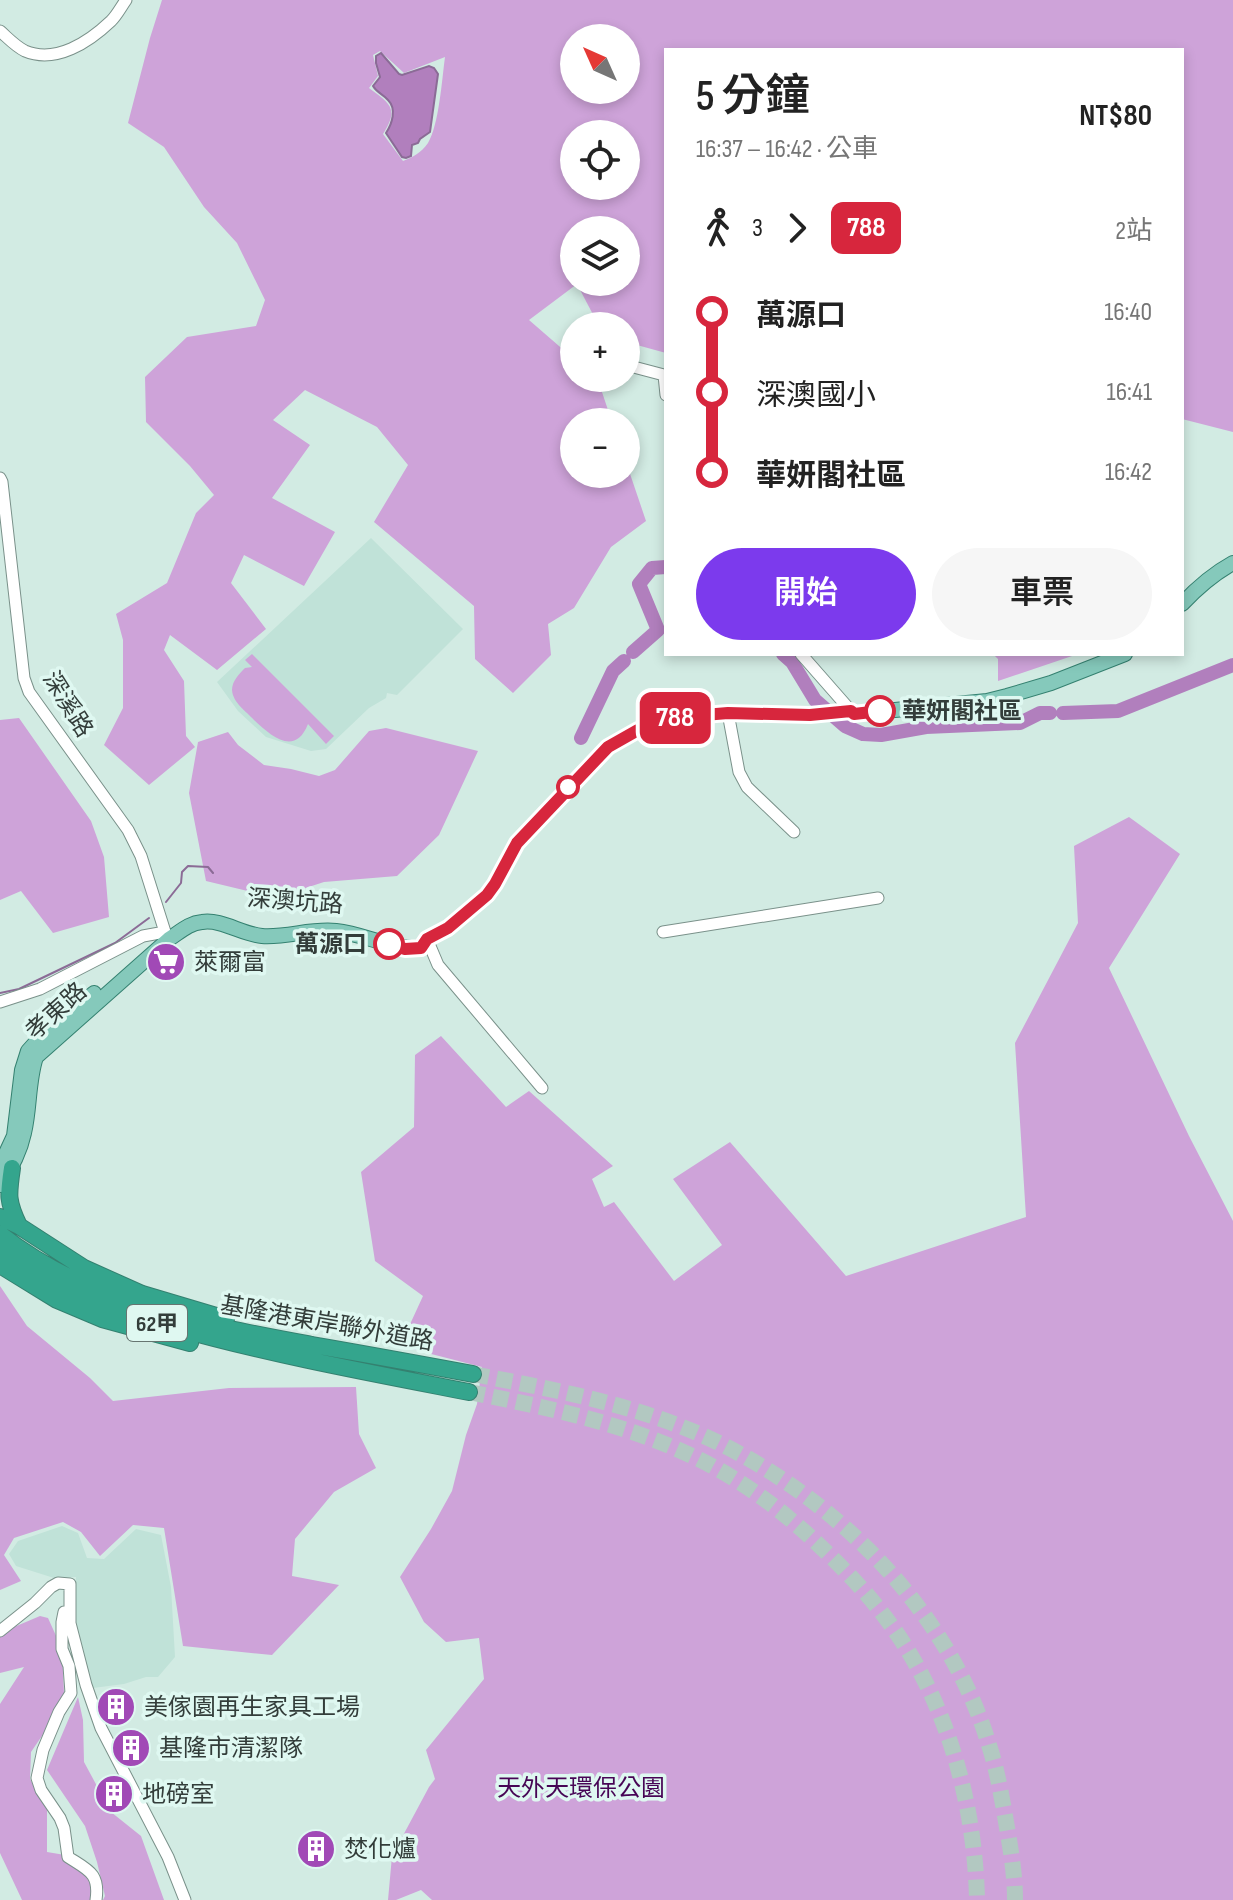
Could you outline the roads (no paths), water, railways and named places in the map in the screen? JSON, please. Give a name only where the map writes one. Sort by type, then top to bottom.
[{"type":"highway","points":[[6,1167],[10,1208],[19,1226]]},
{"type":"highway","points":[[0,1217],[84,1268],[142,1294],[280,1339]]},
{"type":"highway","name":"基隆港東岸聯外道路","points":[[5,1255],[46,1265],[105,1292],[191,1321],[473,1374]]},
{"type":"highway","name":"基隆港東岸聯外道路","points":[[5,1255],[39,1276],[124,1313],[220,1341],[469,1392]]},
{"type":"main road","points":[[1184,590],[1209,567],[1233,553]]},
{"type":"main road","points":[[1184,602],[1199,586],[1233,563]]},
{"type":"main road","points":[[427,939],[448,928],[487,895],[517,843],[608,747],[638,730],[680,717],[728,713],[810,715],[985,693],[1100,656]]},
{"type":"main road","points":[[848,711],[854,714],[997,699],[1100,666],[1121,656]]},
{"type":"main road","name":"深澳坑路","points":[[167,936],[182,920],[207,912],[256,926],[335,923],[385,937],[427,939]]},
{"type":"main road","name":"孝東路","points":[[0,1185],[24,1135],[36,1057],[167,936]]},
{"type":"street","points":[[0,31],[27,52],[56,54],[68,51],[112,20],[126,0]]},
{"type":"street","points":[[640,369],[664,375]]},
{"type":"street","name":"深溪路","points":[[0,478],[24,678],[29,692],[128,830],[141,856],[167,936]]},
{"type":"street","points":[[803,656],[848,711]]},
{"type":"street","points":[[728,713],[739,772],[747,787],[794,832]]},
{"type":"street","points":[[663,932],[878,898]]},
{"type":"street","name":"深澳坑路","points":[[0,1002],[40,989],[143,936],[167,936]]},
{"type":"street","points":[[427,939],[438,965],[542,1088]]},
{"type":"street","points":[[0,1631],[51,1587],[58,1583],[70,1584],[70,1623],[101,1728],[168,1857],[185,1900]]},
{"type":"street","points":[[70,1597],[62,1622],[62,1649],[69,1666],[71,1693],[43,1750],[37,1778],[64,1828],[68,1857],[93,1873],[98,1887],[96,1900]]},
{"type":"waterway","points":[[633,652],[658,630],[639,584],[652,568],[664,567]]},
{"type":"waterway","points":[[785,656],[815,700],[845,726],[863,734],[881,735],[926,727],[1020,723],[1040,713],[1050,713]]},
{"type":"waterway","points":[[581,738],[613,671],[624,661]]},
{"type":"waterway","points":[[1063,713],[1118,711],[1233,665]]},
{"type":"waterway","points":[[166,902],[181,883],[182,872],[188,866],[208,867],[213,873]]},
{"type":"waterway","points":[[0,993],[19,989],[115,943],[149,918]]},
{"type":"tunnel","points":[[473,1374],[597,1400],[688,1429],[762,1467],[806,1496],[847,1529],[884,1566],[918,1607],[947,1650],[971,1696],[998,1777],[1015,1900]]},
{"type":"tunnel","points":[[469,1392],[609,1425],[690,1455],[761,1496],[840,1566],[881,1611],[909,1652],[942,1718],[964,1790],[971,1827],[977,1900]]},
{"type":"place","name":"華妍閣社區","points":[[880,711]]},
{"type":"place","name":"萬源口","points":[[389,944]]},
{"type":"place","name":"萊爾富","points":[[166,962]]},
{"type":"place","name":"美傢園再生家具工場","points":[[116,1707]]},
{"type":"place","name":"基隆市清潔隊","points":[[131,1748]]},
{"type":"place","name":"地磅室","points":[[114,1794]]},
{"type":"place","name":"焚化爐","points":[[316,1849]]},
{"type":"park label","name":"天外天環保公園","points":[[581,1788]]}]
